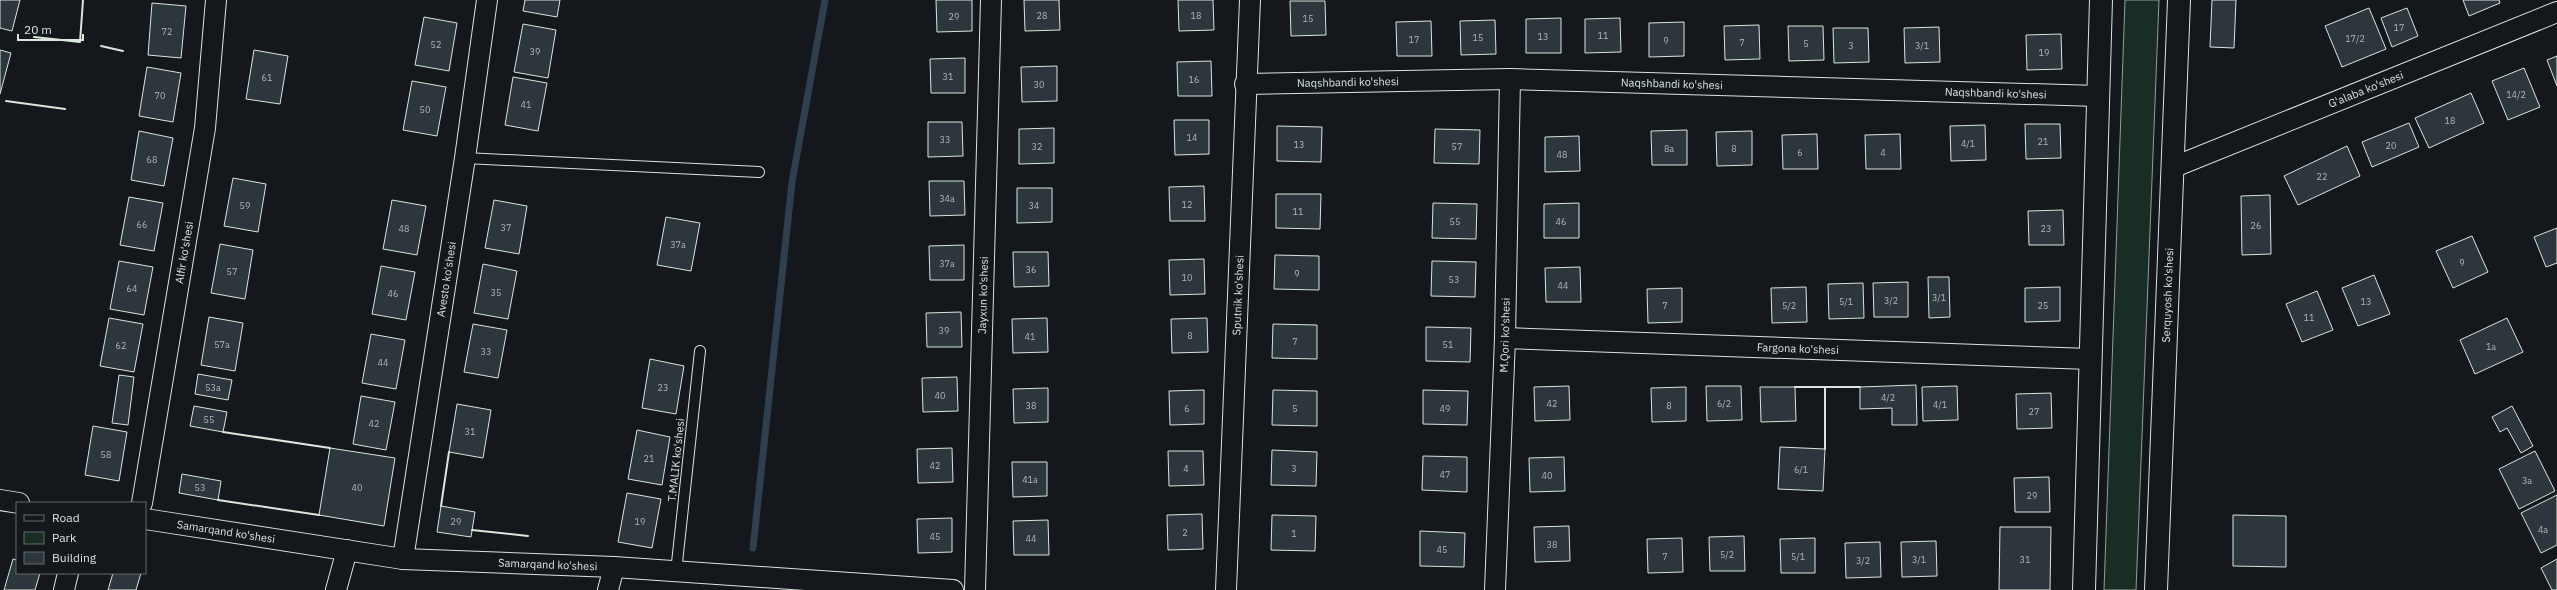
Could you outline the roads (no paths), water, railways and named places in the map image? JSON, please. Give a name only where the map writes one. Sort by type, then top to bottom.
[{"type":"street","name":"Alfir ko'shesi","points":[[142,502],[205,128],[216,0]]},
{"type":"street","name":"Avesto ko'shesi","points":[[403,559],[465,158],[487,0]]},
{"type":"street","name":"Jayxun ko'shesi","points":[[975,590],[991,0]]},
{"type":"street","name":"Sputnik ko'shesi","points":[[1226,590],[1245,84],[1250,0]]},
{"type":"street","points":[[2084,590],[2101,0]]},
{"type":"street","name":"Serquyosh ko'shesi","points":[[2156,590],[2174,166],[2179,0]]},
{"type":"street","name":"G'alaba ko'shesi","points":[[2174,166],[2557,12]]},
{"type":"street","name":"Naqshbandi ko'shesi","points":[[1245,84],[1510,79],[2098,96]]},
{"type":"street","name":"M.Qori ko'shesi","points":[[1495,590],[1505,338],[1510,79]]},
{"type":"street","name":"Fargona ko'shesi","points":[[1505,338],[2090,359]]},
{"type":"street","points":[[0,500],[16,503]]},
{"type":"street","name":"Samarqand ko'shesi","points":[[146,519],[403,559],[614,567],[953,590]]},
{"type":"street","points":[[336,590],[347,550]]},
{"type":"street","points":[[608,590],[614,567]]},
{"type":"street","points":[[64,590],[68,574]]},
{"type":"lane","points":[[465,158],[759,172]]},
{"type":"lane","name":"T.MALIK ko'shesi","points":[[676,572],[700,351]]},
{"type":"waterway","points":[[753,548],[792,182],[825,0]]}]
